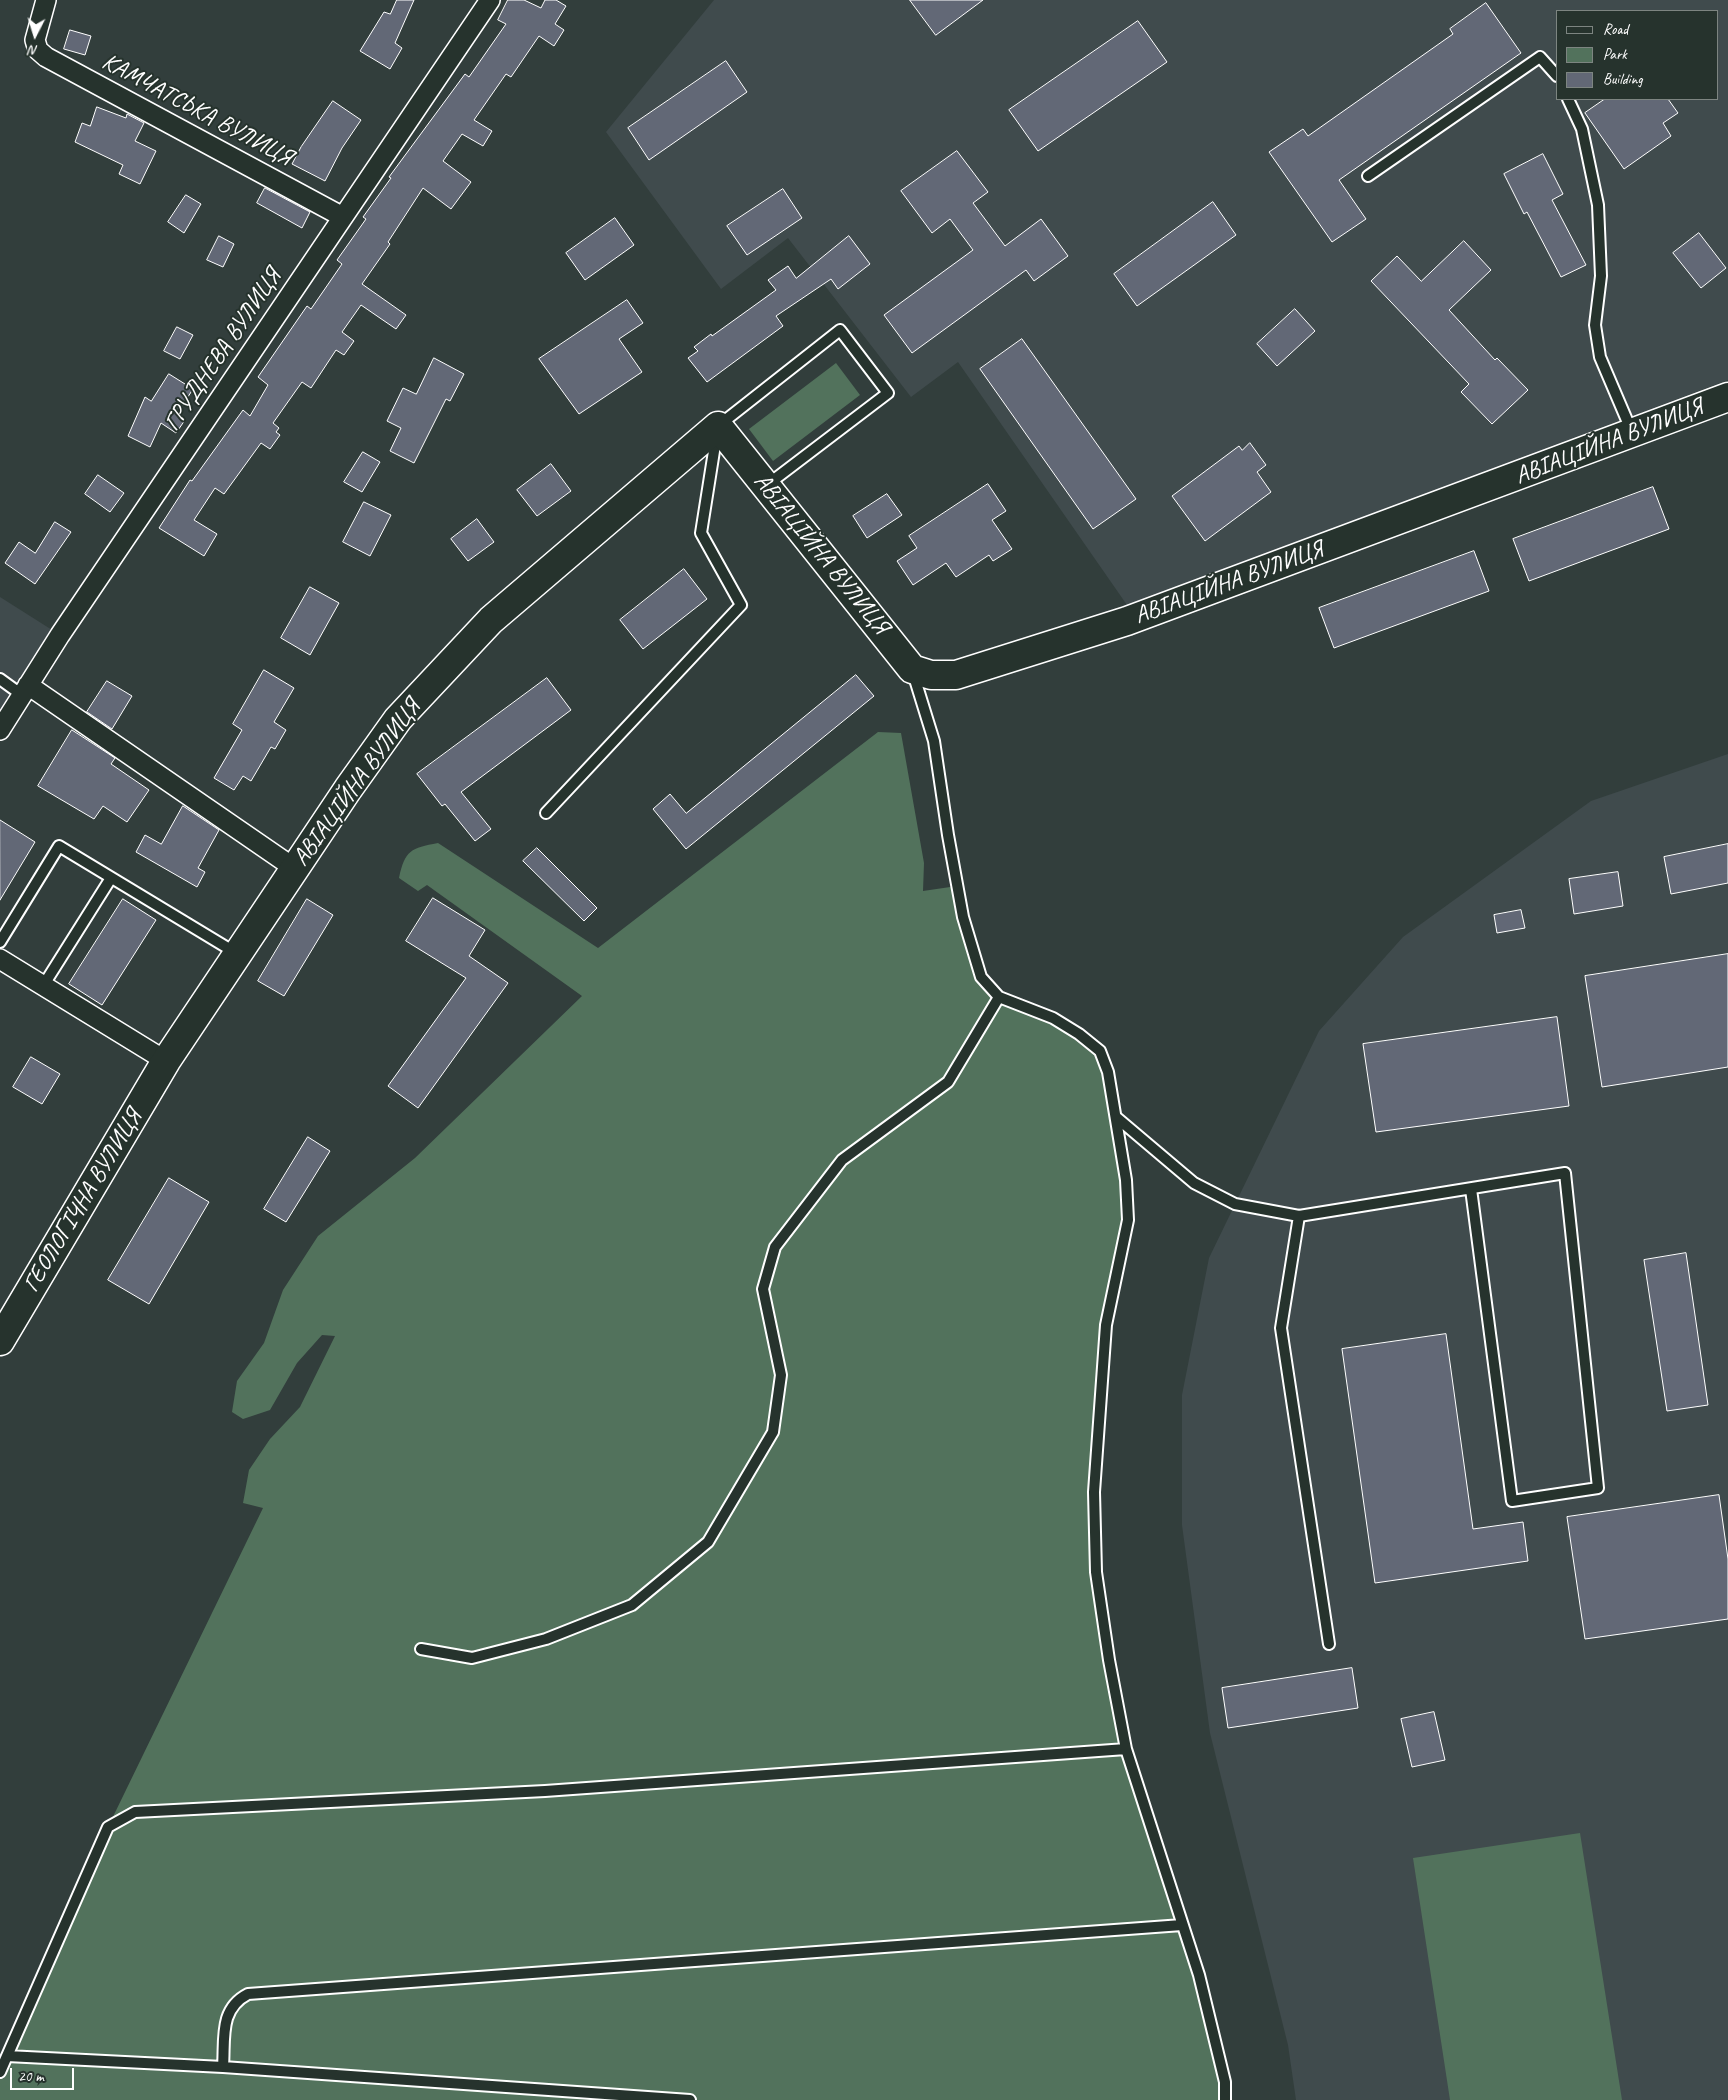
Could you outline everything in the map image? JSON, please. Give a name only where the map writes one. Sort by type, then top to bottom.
[{"type":"street","name":"КАМЧАТСЬКА ВУЛИЦЯ","points":[[46,0],[35,40],[38,50],[46,57],[343,217]]},
{"type":"street","name":"ГРУДНЕВА ВУЛИЦЯ","points":[[0,730],[25,690],[490,0]]},
{"type":"street","name":"АВІАЦІЙНА ВУЛИЦЯ","points":[[166,1061],[294,868],[398,719],[491,620],[718,426],[912,670],[931,675],[956,675],[1127,622],[1728,397]]},
{"type":"street","points":[[25,690],[294,868]]},
{"type":"street","points":[[0,960],[166,1061]]},
{"type":"street","name":"ГЕОЛОГІЧНА ВУЛИЦЯ","points":[[0,1341],[166,1061]]},
{"type":"lane","points":[[1368,176],[1540,57],[1556,75]]},
{"type":"lane","points":[[1568,100],[1582,129],[1598,205],[1601,276],[1596,325],[1600,357],[1633,433]]},
{"type":"lane","points":[[546,813],[742,605],[701,533],[718,426],[840,330],[888,393],[766,486]]},
{"type":"lane","points":[[912,670],[934,741],[963,917],[981,977],[999,997],[1053,1018],[1079,1034],[1100,1051],[1108,1072],[1126,1180],[1128,1220],[1106,1325],[1094,1492],[1096,1572],[1109,1660],[1126,1749],[1203,1992],[1225,2082],[1225,2100]]},
{"type":"lane","points":[[0,679],[25,690]]},
{"type":"lane","points":[[0,942],[59,846],[237,954]]},
{"type":"lane","points":[[43,986],[111,878]]},
{"type":"lane","points":[[421,1649],[472,1658],[546,1639],[632,1604],[708,1542],[773,1432],[780,1375],[763,1289],[775,1247],[842,1160],[948,1082],[999,997]]},
{"type":"lane","points":[[1116,1117],[1194,1183],[1235,1204],[1299,1216],[1565,1173],[1598,1488],[1512,1501],[1471,1189]]},
{"type":"lane","points":[[1299,1216],[1281,1328],[1329,1644]]},
{"type":"lane","points":[[0,2072],[108,1826],[135,1812],[545,1792],[1126,1749]]},
{"type":"lane","points":[[223,2067],[227,2014],[236,2000],[248,1994],[1182,1925]]},
{"type":"lane","points":[[6,2056],[223,2067],[690,2100]]},
{"type":"shaded area","points":[[714,0],[1728,0],[1728,380],[1127,605],[958,362],[911,397],[788,238],[721,289],[606,132]]},
{"type":"shaded area","points":[[0,597],[60,635],[0,730]]},
{"type":"shaded area","points":[[1728,754],[1728,2100],[1296,2100],[1288,2045],[1210,1733],[1182,1525],[1182,1395],[1209,1258],[1319,1031],[1403,937],[1591,801]]},
{"type":"green space","points":[[836,363],[860,395],[773,461],[749,429]]},
{"type":"green space","points":[[878,732],[901,733],[924,863],[923,891],[957,886],[981,977],[999,997],[1025,1006],[1100,1051],[1128,1220],[1118,1262],[1099,1400],[1096,1572],[1126,1749],[1199,1975],[1225,2100],[0,2100],[0,2072],[108,1827],[263,1508],[243,1503],[249,1470],[270,1439],[300,1407],[335,1336],[322,1335],[297,1363],[270,1410],[243,1419],[232,1412],[237,1381],[264,1343],[283,1290],[318,1236],[415,1158],[582,996],[427,885],[418,891],[399,878],[407,856],[415,849],[438,843],[598,948]]},
{"type":"green space","points":[[1580,1833],[1622,2100],[1450,2100],[1413,1858]]},
{"type":"building","points":[[397,0],[414,0],[395,43],[402,48],[390,69],[360,51],[384,12],[390,14]]},
{"type":"building","points":[[508,0],[524,0],[541,8],[545,0],[556,0],[566,6],[555,24],[564,30],[554,46],[539,36],[511,77],[506,74],[474,120],[492,131],[483,146],[462,134],[443,161],[471,182],[451,209],[423,188],[388,242],[390,244],[362,284],[406,315],[396,329],[361,305],[342,332],[354,341],[344,355],[336,350],[311,388],[302,382],[273,423],[279,428],[276,432],[280,435],[270,449],[261,443],[224,494],[215,488],[194,520],[217,534],[204,556],[159,528],[190,480],[192,481],[243,410],[250,416],[268,385],[258,377],[307,306],[311,309],[342,264],[337,260],[366,219],[363,217],[391,178],[389,177],[465,74],[469,77],[506,24],[498,20]]},
{"type":"building","points":[[910,0],[983,0],[936,35]]},
{"type":"building","points":[[1486,3],[1521,53],[1339,180],[1366,219],[1332,242],[1269,152],[1303,129],[1308,136],[1453,34],[1450,29]]},
{"type":"building","points":[[1138,21],[1167,62],[1038,151],[1009,110]]},
{"type":"building","points":[[70,30],[91,36],[85,55],[64,49]]},
{"type":"building","points":[[726,61],[747,92],[649,160],[628,128]]},
{"type":"building","points":[[1604,100],[1669,100],[1678,113],[1663,123],[1671,136],[1624,169],[1585,113]]},
{"type":"building","points":[[333,101],[361,120],[342,148],[325,181],[292,164],[301,147]]},
{"type":"building","points":[[97,107],[126,118],[127,114],[144,123],[135,141],[156,151],[140,184],[119,174],[123,165],[75,142],[82,123],[90,126]]},
{"type":"building","points":[[957,151],[988,192],[973,203],[1005,246],[1041,219],[1068,256],[1034,281],[1026,270],[912,353],[884,315],[973,250],[950,219],[932,233],[901,191]]},
{"type":"building","points":[[1543,154],[1563,194],[1552,200],[1586,265],[1561,277],[1527,212],[1524,214],[1504,174]]},
{"type":"building","points":[[265,188],[310,212],[302,228],[257,203]]},
{"type":"building","points":[[783,189],[802,218],[747,255],[727,226]]},
{"type":"building","points":[[186,195],[201,204],[184,233],[168,222]]},
{"type":"building","points":[[1213,202],[1236,235],[1137,306],[1114,274]]},
{"type":"building","points":[[615,218],[634,245],[585,280],[566,253]]},
{"type":"building","points":[[1699,233],[1726,268],[1701,288],[1673,253]]},
{"type":"building","points":[[219,236],[234,244],[223,267],[207,260]]},
{"type":"building","points":[[849,236],[870,264],[838,289],[831,279],[776,316],[783,326],[707,382],[688,358],[698,351],[694,347],[776,290],[768,280],[788,266],[796,278]]},
{"type":"building","points":[[1464,241],[1491,270],[1449,310],[1495,360],[1497,358],[1528,390],[1492,424],[1461,392],[1469,384],[1371,281],[1397,256],[1421,281]]},
{"type":"building","points":[[627,300],[643,323],[619,339],[642,372],[579,414],[539,359]]},
{"type":"building","points":[[1295,309],[1315,331],[1277,366],[1257,344]]},
{"type":"building","points":[[177,327],[193,335],[180,359],[164,351]]},
{"type":"building","points":[[1022,339],[1136,499],[1093,529],[980,369]]},
{"type":"building","points":[[434,358],[464,374],[450,401],[446,399],[414,463],[390,451],[401,428],[387,421],[403,388],[416,394]]},
{"type":"building","points":[[169,374],[193,389],[177,414],[185,420],[176,433],[161,423],[150,447],[128,436],[145,397],[151,401]]},
{"type":"building","points":[[1250,443],[1266,465],[1257,472],[1271,492],[1205,541],[1172,496],[1239,446],[1242,450]]},
{"type":"building","points":[[363,452],[380,462],[362,492],[344,482]]},
{"type":"building","points":[[551,464],[571,491],[537,516],[517,490]]},
{"type":"building","points":[[98,475],[124,493],[110,512],[85,494]]},
{"type":"building","points":[[988,484],[1006,511],[992,520],[1012,549],[993,561],[989,555],[956,577],[946,563],[913,585],[897,561],[917,548],[909,536]]},
{"type":"building","points":[[1653,487],[1669,529],[1529,581],[1513,539]]},
{"type":"building","points":[[887,494],[902,515],[867,538],[853,516]]},
{"type":"building","points":[[364,502],[391,515],[370,556],[343,542]]},
{"type":"building","points":[[477,519],[494,542],[468,561],[451,539]]},
{"type":"building","points":[[55,522],[71,532],[35,584],[5,563],[19,542],[35,553]]},
{"type":"building","points":[[1474,551],[1489,591],[1334,648],[1319,608]]},
{"type":"building","points":[[684,569],[707,599],[643,649],[620,620]]},
{"type":"building","points":[[310,587],[339,603],[310,655],[281,638]]},
{"type":"building","points":[[264,670],[294,688],[274,722],[286,730],[275,749],[271,747],[251,781],[243,776],[234,790],[214,778],[242,730],[233,724]]},
{"type":"building","points":[[856,675],[874,696],[686,849],[653,809],[670,794],[686,813]]},
{"type":"building","points":[[547,678],[571,710],[461,792],[491,829],[475,841],[445,804],[442,806],[417,774]]},
{"type":"building","points":[[107,681],[132,696],[112,729],[87,712]]},
{"type":"building","points":[[72,730],[115,758],[111,764],[149,790],[127,822],[103,806],[94,819],[38,786]]},
{"type":"building","points":[[183,806],[219,830],[198,868],[205,872],[197,887],[136,852],[145,835],[161,844]]},
{"type":"building","points":[[0,820],[35,842],[0,900]]},
{"type":"building","points":[[1728,844],[1728,883],[1671,894],[1664,857]]},
{"type":"building","points":[[537,848],[597,908],[584,921],[523,861]]},
{"type":"building","points":[[1618,872],[1623,906],[1574,914],[1569,879]]},
{"type":"building","points":[[433,898],[485,930],[469,956],[508,983],[418,1108],[388,1086],[466,978],[406,941]]},
{"type":"building","points":[[123,899],[156,920],[102,1005],[69,984]]},
{"type":"building","points":[[307,899],[333,915],[284,996],[258,981]]},
{"type":"building","points":[[1521,910],[1525,928],[1497,933],[1494,915]]},
{"type":"building","points":[[1728,954],[1728,1067],[1602,1087],[1585,976]]},
{"type":"building","points":[[1557,1017],[1569,1106],[1376,1132],[1363,1044]]},
{"type":"building","points":[[31,1057],[60,1074],[42,1104],[13,1087]]},
{"type":"building","points":[[308,1137],[330,1151],[286,1222],[264,1209]]},
{"type":"building","points":[[169,1178],[209,1202],[149,1304],[108,1280]]},
{"type":"building","points":[[1686,1253],[1708,1405],[1667,1411],[1644,1260]]},
{"type":"building","points":[[1446,1334],[1473,1529],[1523,1522],[1528,1561],[1375,1583],[1342,1349]]},
{"type":"building","points":[[1719,1495],[1728,1559],[1728,1619],[1585,1639],[1567,1517]]},
{"type":"building","points":[[1352,1668],[1358,1708],[1228,1728],[1222,1688]]},
{"type":"building","points":[[1434,1712],[1445,1760],[1412,1767],[1401,1719]]}]
